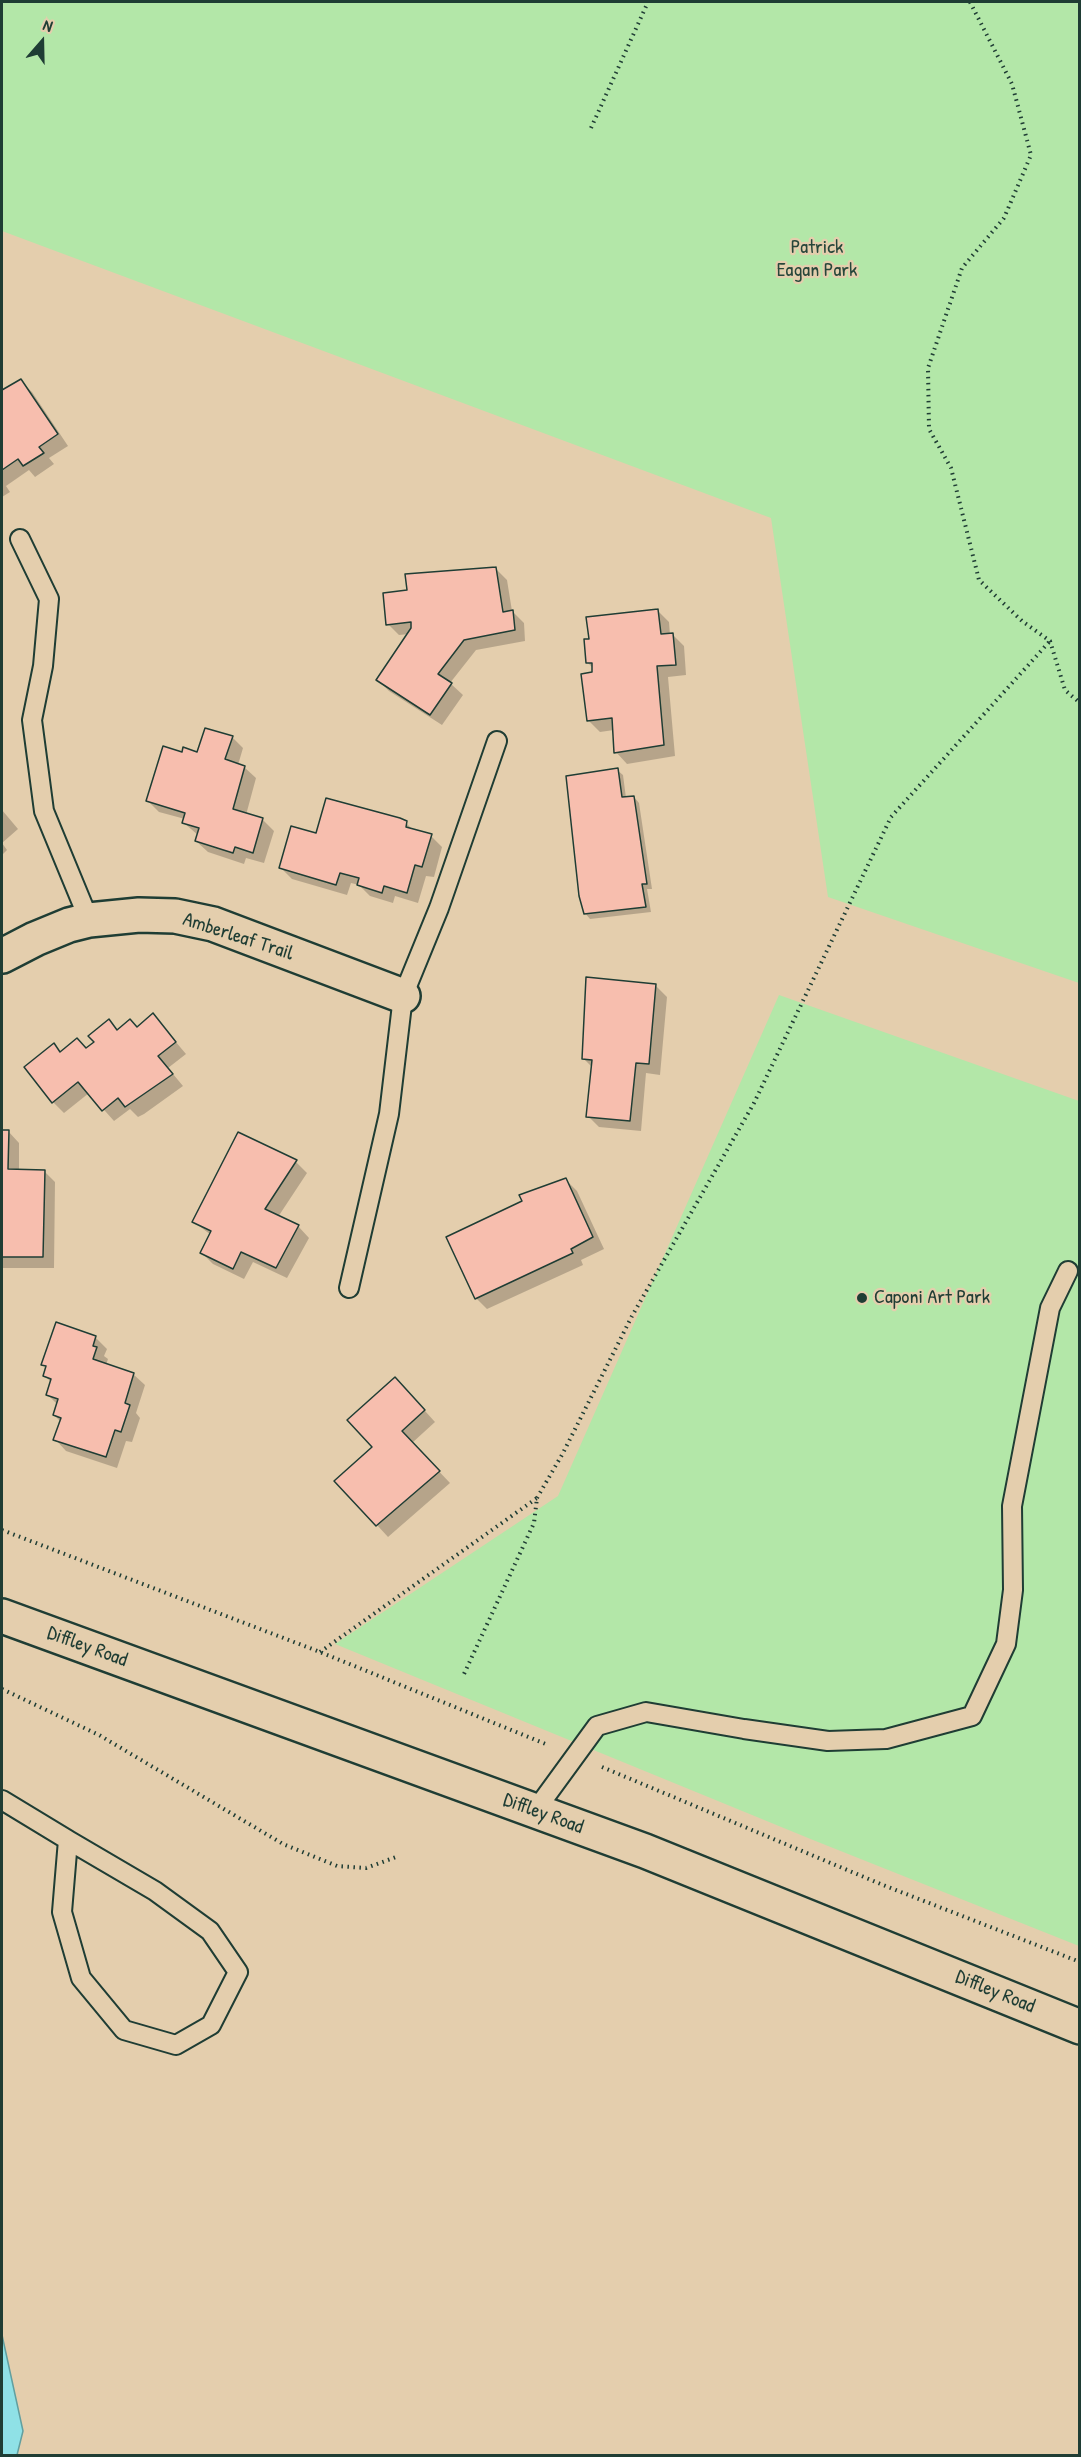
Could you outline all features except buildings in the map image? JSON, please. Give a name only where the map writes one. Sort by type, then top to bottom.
[{"type":"main road","name":"Amberleaf Trail","points":[[2,956],[35,939],[69,925],[89,920],[139,915],[175,916],[213,924],[403,996]]},
{"type":"main road","name":"Diffley Road","points":[[2,1616],[645,1851],[1080,2026]]},
{"type":"lane","points":[[20,539],[48,599],[43,666],[32,720],[44,811],[89,920]]},
{"type":"lane","points":[[350,1288],[389,1114],[403,996],[439,908],[497,741]]},
{"type":"lane","points":[[535,1811],[597,1726],[646,1712],[828,1741],[886,1739],[972,1716],[1006,1644],[1013,1590],[1012,1506],[1050,1308],[1068,1271]]},
{"type":"lane","points":[[2,1800],[155,1891],[210,1931],[238,1972],[211,2025],[176,2045],[124,2030],[81,1978],[62,1912],[68,1840]]},
{"type":"path","points":[[591,128],[648,2]]},
{"type":"path","points":[[970,2],[1012,84],[1031,155],[1004,218],[962,268],[928,368],[929,429],[951,468],[979,580],[1022,621],[1050,641],[1065,690],[1080,703]]},
{"type":"path","points":[[464,1674],[534,1523],[537,1498],[563,1454],[632,1316],[754,1102],[891,817],[1050,641]]},
{"type":"path","points":[[320,1652],[537,1498]]},
{"type":"path","points":[[2,1530],[320,1652],[872,1880],[1080,1962]]},
{"type":"path","points":[[2,1689],[99,1735],[283,1844],[337,1866],[366,1868],[399,1856]]},
{"type":"green space","name":"Patrick Eagan Park","points":[[2,2],[1079,2],[1079,983],[828,897],[771,518],[2,231]]},
{"type":"green space","name":"Caponi Art Park","points":[[779,995],[1079,1101],[1079,1946],[813,1840],[335,1644],[558,1496]]},
{"type":"water","points":[[2,2335],[23,2431],[17,2455],[2,2455]]},
{"type":"place","name":"Caponi Art Park","points":[[862,1298]]}]
